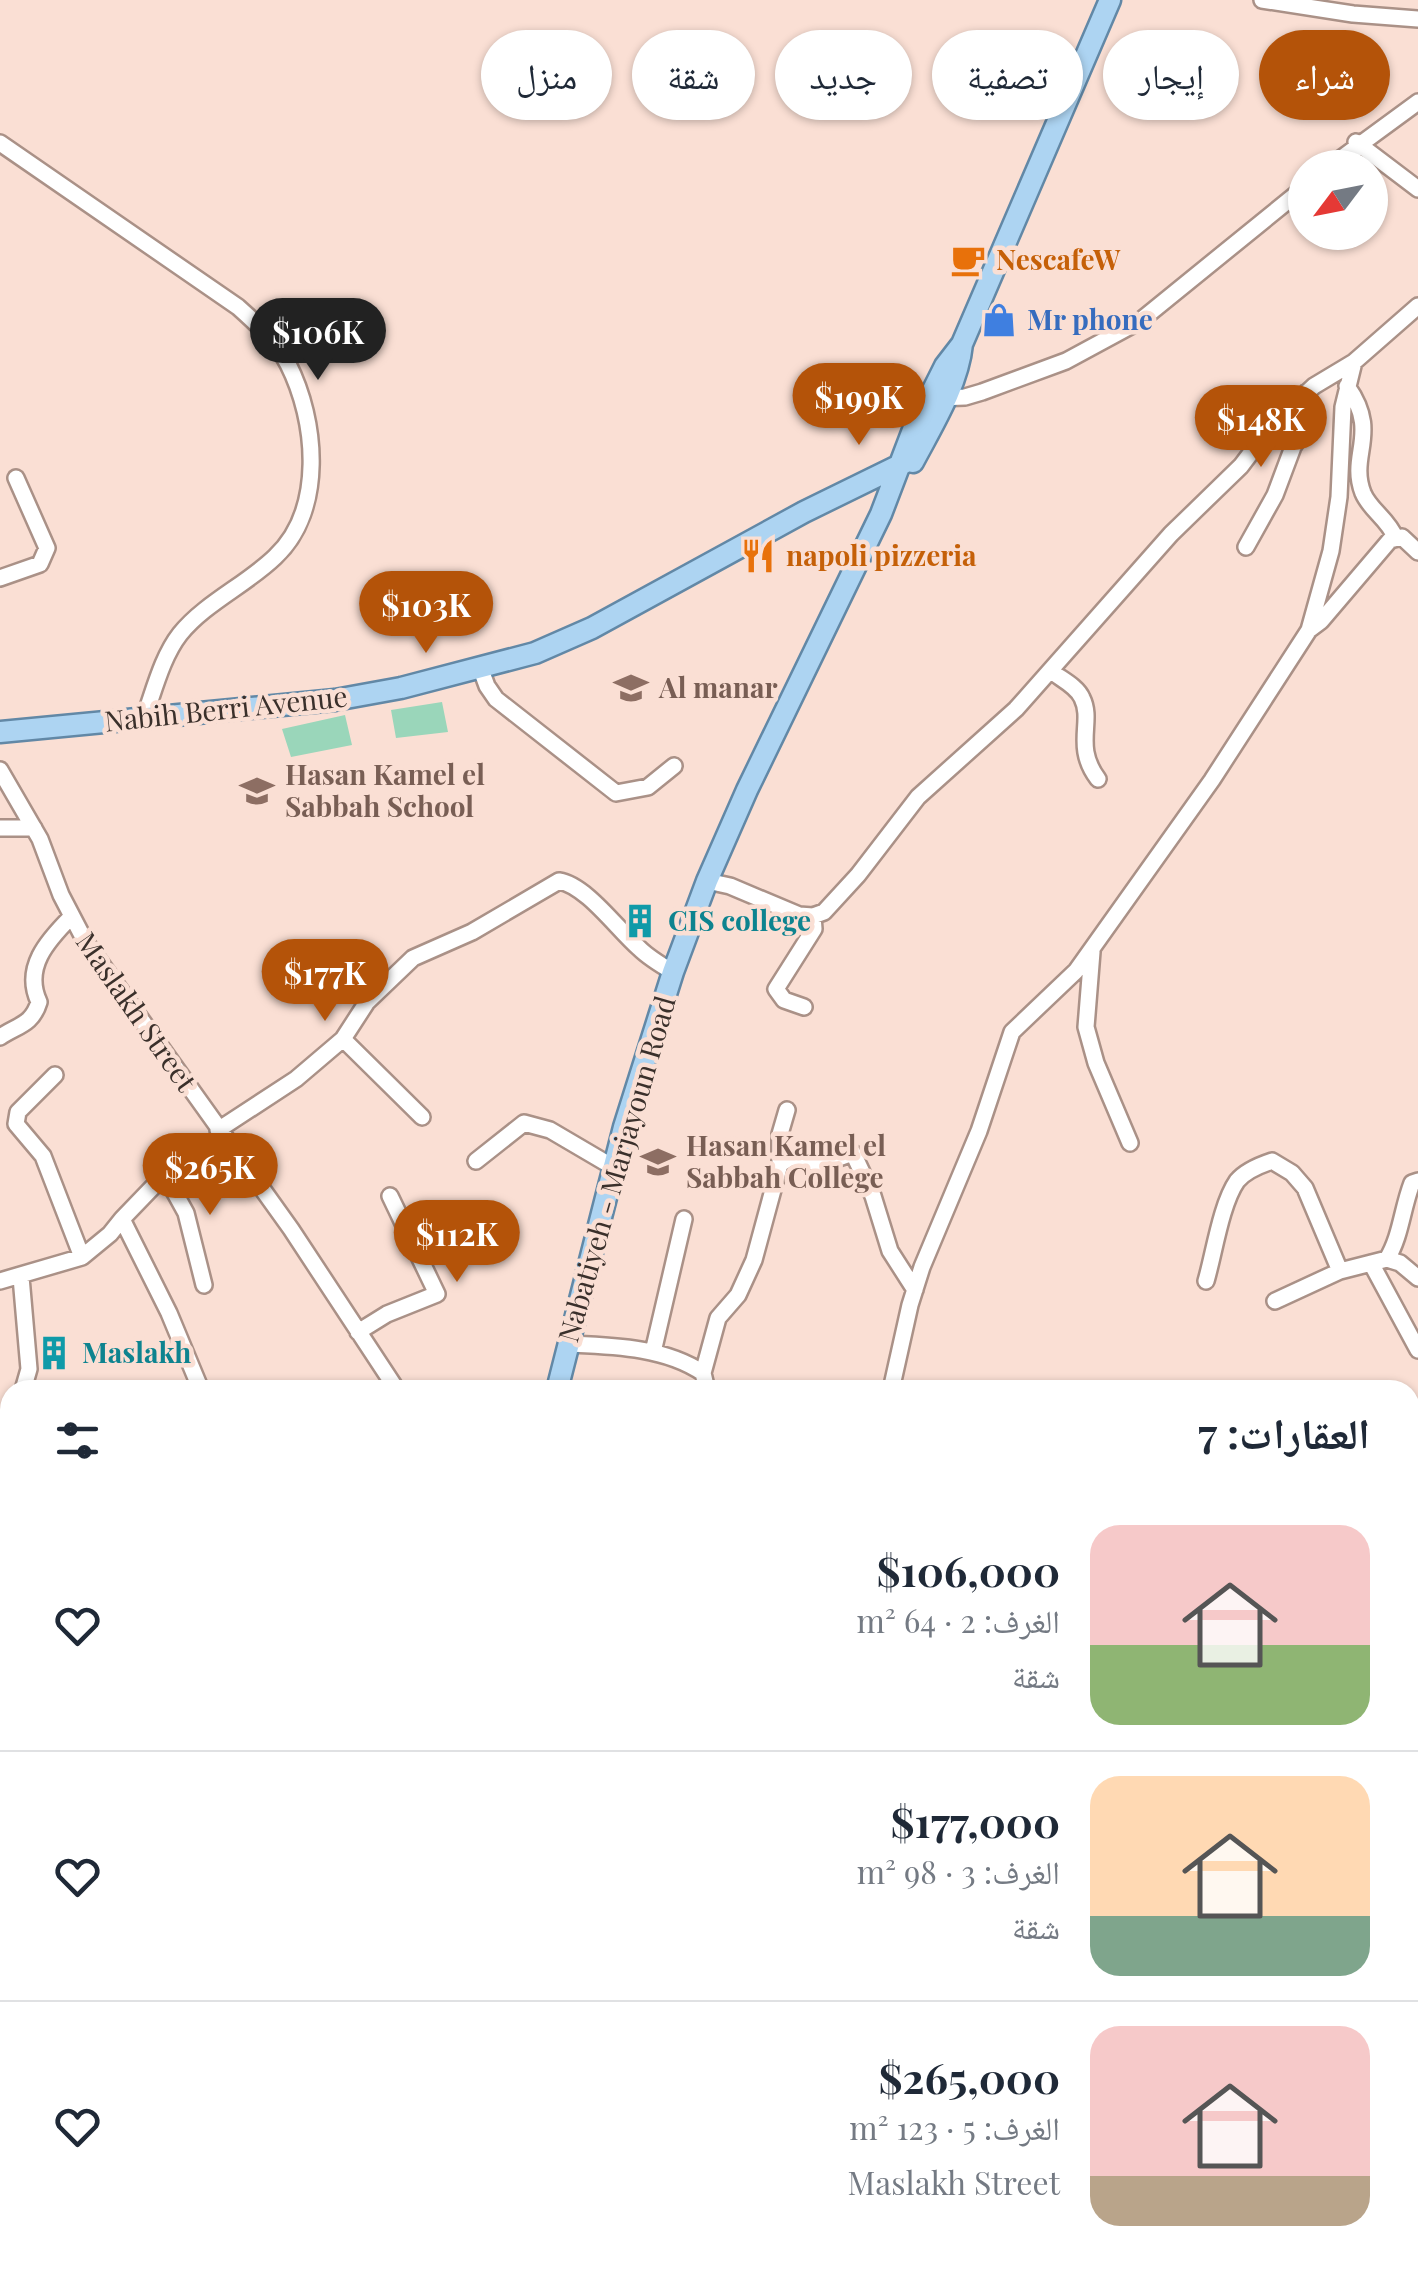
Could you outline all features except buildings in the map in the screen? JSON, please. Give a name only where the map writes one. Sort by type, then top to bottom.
[{"type":"main road","name":"Nabatiyeh - Marjayoun Road","points":[[559,1380],[613,1167],[672,972],[708,881],[756,772],[960,358],[962,344],[1110,0]]},
{"type":"main road","name":"Nabih Berri Avenue","points":[[0,732],[334,700],[401,688],[535,653],[577,635],[828,500],[873,469],[909,457]]},
{"type":"street","points":[[1262,0],[1353,14],[1418,18]]},
{"type":"street","points":[[1348,150],[1418,89]]},
{"type":"street","points":[[1353,146],[1418,102]]},
{"type":"street","points":[[0,143],[238,307],[259,326],[289,366],[304,420],[312,473],[310,494],[296,528],[277,556],[180,634],[168,654],[144,718]]},
{"type":"street","points":[[1353,146],[1418,189]]},
{"type":"street","points":[[937,398],[982,392],[1066,361],[1114,336],[1175,293],[1288,200]]},
{"type":"street","points":[[708,881],[730,886],[799,916],[812,916],[835,903],[918,798],[1016,709],[1171,534],[1226,482],[1272,425],[1307,392],[1354,362],[1418,306]]},
{"type":"street","points":[[893,1380],[915,1290],[978,1132],[1012,1032],[1067,982],[1212,780],[1309,630],[1331,551],[1339,497],[1346,386],[1354,362]]},
{"type":"street","points":[[1346,386],[1363,416],[1360,478],[1364,496],[1386,520],[1395,537],[1408,540],[1418,552]]},
{"type":"street","points":[[1246,547],[1275,495],[1293,447],[1314,414],[1307,392]]},
{"type":"street","points":[[0,578],[40,564],[46,548],[16,478]]},
{"type":"street","points":[[1309,630],[1321,622],[1376,554],[1395,537]]},
{"type":"street","points":[[480,667],[486,686],[496,699],[616,793],[648,787],[674,766]]},
{"type":"street","points":[[1050,671],[1078,691],[1085,704],[1085,754],[1098,779]]},
{"type":"street","name":"Maslakh Street","points":[[0,770],[34,828],[71,917],[220,1133],[291,1228],[390,1380]]},
{"type":"street","points":[[0,828],[34,828]]},
{"type":"street","points":[[0,1282],[82,1257],[110,1234],[164,1173],[296,1079],[343,1039],[367,1002],[413,958],[472,932],[558,881],[579,890],[639,948],[672,972]]},
{"type":"street","points":[[804,1008],[784,1000],[776,989],[814,929],[812,916]]},
{"type":"street","points":[[0,1037],[19,1030],[35,1016],[39,1002],[32,988],[34,967],[55,933],[71,917]]},
{"type":"street","points":[[1092,948],[1086,1027],[1096,1063],[1130,1143]]},
{"type":"street","points":[[343,1039],[422,1117]]},
{"type":"street","points":[[55,1075],[18,1112],[16,1124],[42,1156],[82,1257]]},
{"type":"street","points":[[706,1380],[718,1318],[738,1294],[759,1245],[780,1164],[780,1134],[787,1110]]},
{"type":"street","points":[[476,1161],[524,1123],[535,1124],[613,1167]]},
{"type":"street","points":[[780,1164],[792,1156],[828,1168],[836,1159],[853,1153],[873,1196],[890,1251],[915,1290]]},
{"type":"street","points":[[1206,1281],[1237,1181],[1260,1165],[1272,1162],[1292,1173],[1305,1188],[1340,1271]]},
{"type":"street","points":[[164,1173],[186,1213],[204,1285]]},
{"type":"street","points":[[1379,1261],[1398,1240],[1400,1214],[1412,1182],[1418,1181]]},
{"type":"street","points":[[358,1332],[386,1314],[437,1294],[390,1196]]},
{"type":"street","points":[[122,1219],[197,1380]]},
{"type":"street","points":[[653,1352],[684,1219]]},
{"type":"street","points":[[1379,1261],[1418,1350]]},
{"type":"street","points":[[1275,1301],[1340,1271],[1379,1261],[1400,1263],[1418,1278]]},
{"type":"street","points":[[22,1277],[29,1369],[26,1380]]},
{"type":"street","points":[[568,1344],[653,1352],[691,1364],[704,1373]]},
{"type":"green space","points":[[442,702],[448,732],[396,738],[391,710]]},
{"type":"green space","points":[[345,715],[352,745],[291,757],[282,729]]},
{"type":"place","name":"NescafeW","points":[[968,260]]},
{"type":"place","name":"Mr phone","points":[[999,320]]},
{"type":"place","name":"napoli pizzeria","points":[[758,556]]},
{"type":"place","name":"Al manar","points":[[631,688]]},
{"type":"place","name":"Hasan Kamel el Sabbah School","points":[[257,791]]},
{"type":"place","name":"CIS college","points":[[640,921]]},
{"type":"place","name":"Hasan Kamel el Sabbah College","points":[[658,1162]]},
{"type":"place","name":"Maslakh","points":[[54,1353]]}]
